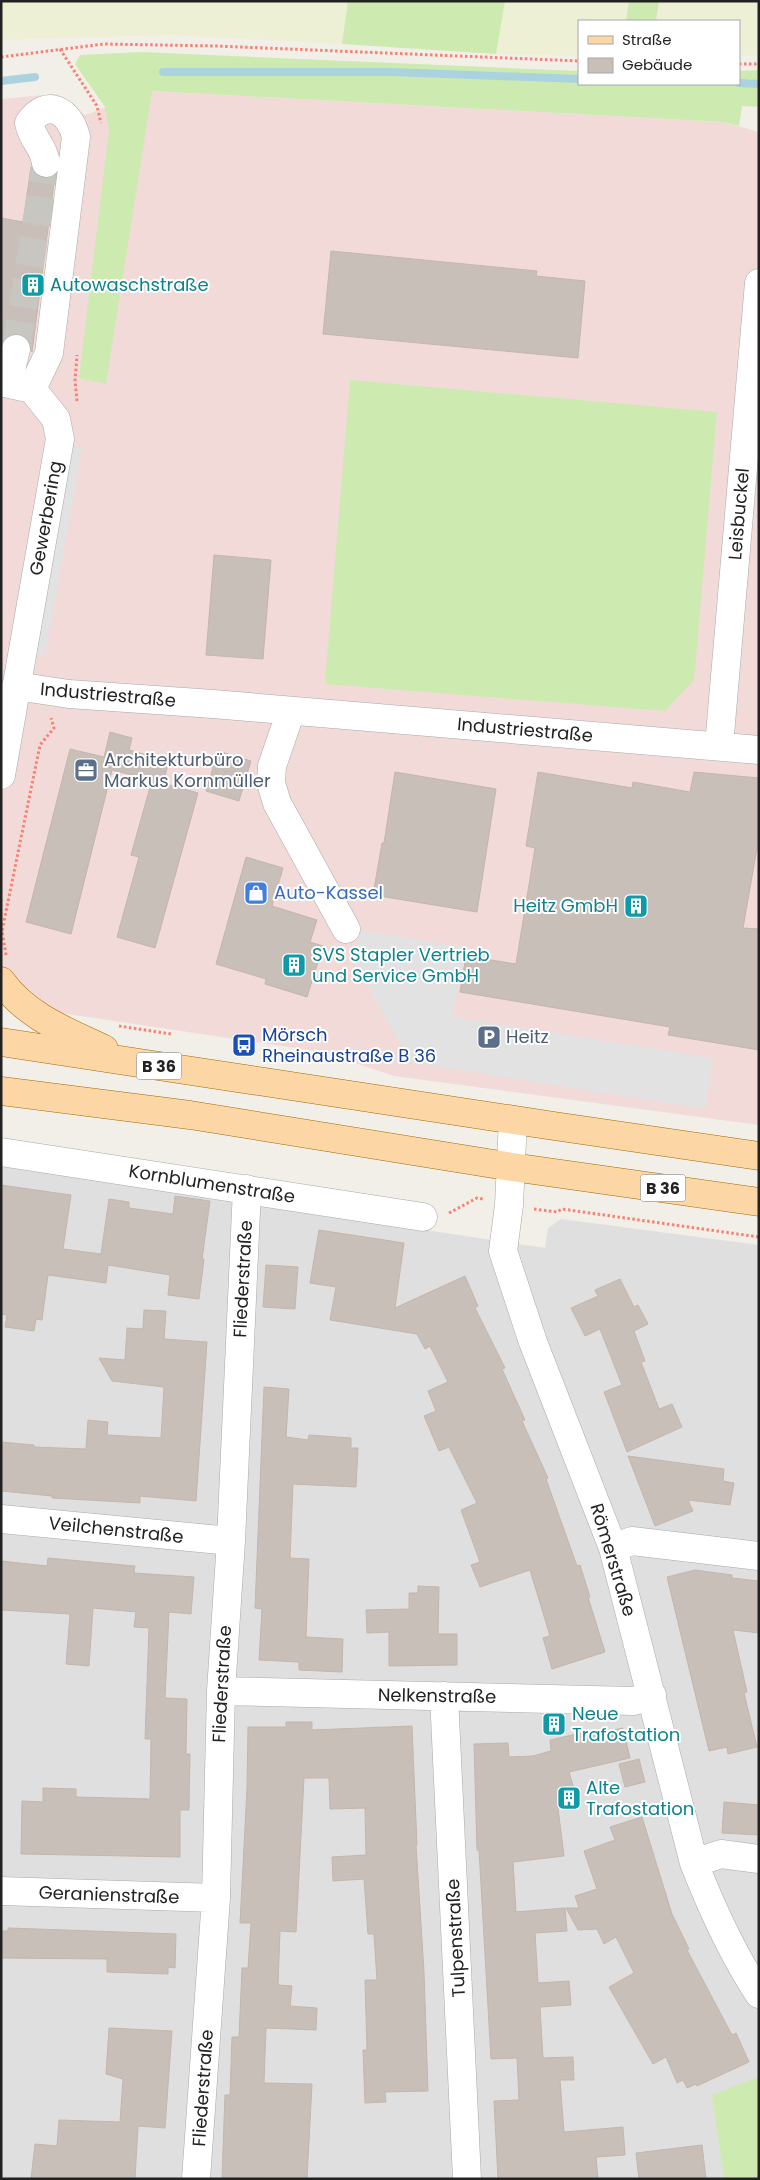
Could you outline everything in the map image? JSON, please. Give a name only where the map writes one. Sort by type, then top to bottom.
[{"type":"main road","points":[[4,968],[19,1001],[45,1021],[131,1062]]},
{"type":"main road","name":"B 36","points":[[1,1042],[759,1156]]},
{"type":"main road","name":"B 36","points":[[1,1091],[190,1115],[512,1167],[759,1202]]},
{"type":"street","points":[[14,385],[49,353],[76,137],[73,124],[65,114],[46,109],[36,114],[30,123],[32,136],[44,150],[46,163]]},
{"type":"street","name":"Leisbuckel","points":[[719,746],[759,283]]},
{"type":"street","points":[[14,385],[16,349]]},
{"type":"street","name":"Gewerbering","points":[[14,385],[56,419],[60,439],[16,686]]},
{"type":"street","name":"Industriestraße","points":[[1,775],[16,686],[69,694],[759,750]]},
{"type":"street","points":[[291,711],[272,766],[271,783],[277,803],[346,929]]},
{"type":"street","name":"Römerstraße","points":[[513,1120],[512,1167],[503,1251],[533,1342],[613,1548],[694,1863],[712,1907],[742,1968],[759,1994]]},
{"type":"street","name":"Kornblumenstraße","points":[[1,1152],[423,1217]]},
{"type":"street","name":"Fliederstraße","points":[[196,2179],[216,1898],[221,1691],[231,1541],[247,1189]]},
{"type":"street","name":"Veilchenstraße","points":[[1,1519],[231,1541]]},
{"type":"street","points":[[613,1548],[632,1541],[759,1556]]},
{"type":"street","name":"Nelkenstraße","points":[[221,1691],[634,1701],[652,1695]]},
{"type":"street","name":"Tulpenstraße","points":[[444,1696],[467,2179]]},
{"type":"street","points":[[694,1863],[721,1854],[759,1859]]},
{"type":"street","name":"Geranienstraße","points":[[1,1891],[216,1898]]},
{"type":"path","points":[[1,57],[113,44],[216,46],[578,61]]},
{"type":"path","points":[[740,64],[759,64]]},
{"type":"path","points":[[4,968],[2,932],[40,745],[54,728],[43,690]]},
{"type":"path","points":[[423,1217],[437,1220],[477,1198],[557,1212],[562,1209],[759,1237]]},
{"type":"shaded area","points":[[151,91],[723,122],[759,132],[759,1125],[394,1076],[322,1052],[1,1004],[1,99],[56,94],[85,115]]},
{"type":"shaded area","points":[[68,446],[82,448],[45,656],[31,653]]},
{"type":"shaded area","name":"Heitz","points":[[359,930],[464,947],[453,1017],[713,1058],[705,1109],[410,1062],[354,961]]},
{"type":"shaded area","points":[[1,1166],[545,1248],[548,1228],[561,1219],[759,1245],[759,2179],[1,2179]]},
{"type":"green space","points":[[1,1],[348,1],[342,44],[167,35],[1,40]]},
{"type":"green space","points":[[348,1],[505,1],[496,54],[342,44]]},
{"type":"green space","points":[[505,1],[629,1],[626,20],[578,20],[578,56],[496,54]]},
{"type":"green space","points":[[629,1],[659,1],[656,20],[626,20]]},
{"type":"green space","points":[[659,1],[759,1],[759,55],[740,56],[740,20],[656,20]]},
{"type":"green space","points":[[141,52],[578,71],[578,85],[740,85],[740,71],[759,70],[759,107],[742,106],[739,126],[723,122],[152,91],[106,384],[79,378],[109,130],[105,107],[75,64],[80,55]]},
{"type":"green space","points":[[350,380],[717,412],[694,680],[665,711],[325,684]]},
{"type":"green space","points":[[759,2077],[759,2179],[724,2179],[712,2095]]},
{"type":"building","name":"Autowaschstraße","points":[[31,167],[34,173],[41,178],[49,178],[55,175],[32,352],[27,338],[20,334],[11,334],[1,344],[1,218],[23,222]]},
{"type":"building","points":[[331,251],[537,271],[536,276],[585,281],[578,358],[323,334]]},
{"type":"building","points":[[214,555],[271,560],[263,659],[206,655]]},
{"type":"building","points":[[110,732],[132,738],[129,750],[169,761],[163,783],[198,793],[155,948],[117,937],[139,857],[131,855],[152,780],[112,770],[71,934],[26,922],[70,749],[104,757]]},
{"type":"building","points":[[218,751],[251,761],[239,801],[206,791]]},
{"type":"building","name":"Heitz GmbH","points":[[395,772],[496,789],[477,912],[373,895],[382,843],[384,843]]},
{"type":"building","name":"Heitz GmbH","points":[[538,772],[632,788],[633,782],[690,792],[694,772],[759,778],[759,848],[757,848],[743,928],[759,929],[759,1050],[668,1035],[670,1027],[460,992],[466,956],[516,964],[535,848],[526,846]]},
{"type":"building","points":[[246,857],[283,868],[272,906],[317,920],[310,942],[323,946],[307,997],[265,984],[266,979],[216,964]]},
{"type":"building","points":[[1,1185],[71,1195],[63,1249],[101,1254],[109,1199],[129,1202],[129,1208],[173,1214],[175,1196],[210,1201],[199,1299],[168,1295],[170,1275],[108,1265],[106,1283],[48,1275],[42,1320],[36,1319],[34,1331],[5,1327],[7,1315],[1,1314]]},
{"type":"building","points":[[319,1230],[404,1243],[395,1308],[465,1276],[478,1306],[475,1308],[505,1368],[502,1369],[525,1420],[522,1421],[548,1478],[546,1479],[577,1566],[580,1565],[605,1652],[552,1669],[543,1638],[550,1636],[530,1570],[480,1587],[471,1565],[480,1562],[461,1510],[477,1503],[449,1447],[439,1451],[424,1416],[436,1411],[428,1391],[448,1382],[430,1346],[425,1349],[417,1334],[330,1320],[336,1287],[310,1283]]},
{"type":"building","points":[[266,1265],[298,1267],[295,1309],[263,1307]]},
{"type":"building","points":[[620,1279],[634,1307],[638,1305],[648,1324],[634,1331],[645,1361],[641,1362],[659,1409],[672,1404],[682,1427],[627,1452],[604,1392],[622,1385],[600,1329],[585,1336],[571,1308],[598,1296],[595,1290]]},
{"type":"building","points":[[144,1310],[166,1311],[164,1339],[207,1342],[196,1501],[140,1496],[140,1503],[52,1498],[52,1496],[1,1491],[1,1442],[34,1445],[34,1447],[86,1449],[88,1420],[108,1422],[107,1435],[161,1438],[164,1387],[112,1381],[99,1358],[125,1360],[127,1328],[143,1329]]},
{"type":"building","points":[[264,1387],[289,1389],[286,1437],[308,1440],[309,1435],[351,1438],[351,1448],[358,1448],[356,1487],[293,1484],[290,1558],[309,1559],[306,1637],[343,1639],[342,1672],[299,1670],[299,1662],[259,1660],[262,1609],[255,1608]]},
{"type":"building","points":[[628,1456],[724,1469],[723,1481],[734,1483],[730,1505],[688,1500],[693,1511],[655,1526]]},
{"type":"building","points":[[48,1558],[135,1566],[134,1573],[194,1577],[191,1614],[169,1612],[165,1698],[187,1699],[186,1754],[190,1754],[189,1810],[180,1810],[180,1857],[21,1854],[22,1801],[43,1802],[43,1788],[76,1789],[76,1797],[150,1799],[151,1739],[145,1739],[149,1628],[134,1627],[136,1612],[93,1608],[89,1666],[66,1664],[70,1614],[1,1610],[1,1561],[47,1566]]},
{"type":"building","points":[[695,1570],[732,1575],[732,1578],[759,1581],[759,1633],[733,1630],[747,1692],[744,1693],[757,1747],[728,1754],[727,1747],[709,1751],[667,1577]]},
{"type":"building","points":[[418,1586],[439,1587],[438,1634],[457,1634],[457,1665],[389,1666],[389,1632],[367,1633],[366,1610],[409,1609],[409,1593],[418,1593]]},
{"type":"building","points":[[286,1722],[312,1722],[312,1730],[412,1726],[428,2091],[385,2092],[386,2102],[365,2103],[363,2050],[367,2050],[365,1980],[377,1980],[374,1934],[368,1934],[364,1879],[333,1881],[332,1857],[366,1855],[365,1808],[330,1809],[329,1778],[304,1778],[296,1932],[280,1931],[278,1985],[292,1986],[290,2006],[317,2008],[316,2030],[266,2028],[264,2083],[312,2084],[307,2179],[222,2178],[225,2095],[230,2095],[232,2037],[239,2037],[242,1968],[248,1968],[251,1923],[240,1923],[247,1789],[248,1727],[286,1727]]},
{"type":"building","points":[[623,1728],[630,1758],[569,1772],[578,1802],[558,1808],[564,1856],[513,1862],[516,1912],[565,1908],[567,1931],[535,1933],[538,1983],[569,1981],[571,2005],[540,2007],[543,2058],[573,2057],[574,2080],[560,2080],[564,2132],[623,2127],[625,2155],[596,2157],[598,2179],[498,2179],[494,2101],[519,2100],[517,2058],[491,2059],[479,1850],[477,1850],[474,1744],[508,1743],[509,1757],[533,1756],[551,1751],[550,1740],[599,1729],[600,1733]]},
{"type":"building","points":[[639,1759],[645,1782],[625,1787],[619,1764]]},
{"type":"building","points":[[724,1802],[759,1805],[759,1835],[722,1833]]},
{"type":"building","points":[[642,1817],[672,1914],[689,1949],[687,1950],[732,2035],[736,2033],[749,2062],[697,2086],[696,2084],[687,2088],[683,2080],[677,2083],[666,2057],[653,2064],[609,1987],[634,1973],[616,1937],[604,1944],[597,1929],[578,1930],[566,1908],[579,1908],[575,1896],[597,1889],[584,1851],[615,1840],[610,1827]]},
{"type":"building","points":[[8,1928],[176,1934],[175,1968],[168,1967],[168,1974],[107,1972],[107,1959],[1,1958],[1,1931],[8,1931]]},
{"type":"building","points":[[109,2028],[172,2031],[165,2128],[138,2126],[135,2179],[31,2179],[35,2144],[57,2146],[59,2120],[120,2122],[123,2079],[106,2074]]},
{"type":"building","points":[[702,2145],[706,2179],[639,2179],[636,2153]]},
{"type":"waterway","points":[[163,72],[392,72],[578,79]]},
{"type":"waterway","points":[[1,81],[35,77]]},
{"type":"waterway","points":[[740,83],[759,84]]},
{"type":"tunnel","points":[[16,349],[46,163]]},
{"type":"place","name":"Autowaschstraße","points":[[33,285]]},
{"type":"place","name":"Architekturbüro Markus Kornmüller","points":[[86,770]]},
{"type":"place","name":"Auto-Kassel","points":[[256,893]]},
{"type":"place","name":"Heitz GmbH","points":[[636,906]]},
{"type":"place","name":"SVS Stapler Vertrieb und Service GmbH","points":[[294,965]]},
{"type":"place","name":"Heitz","points":[[489,1037]]},
{"type":"place","name":"Mörsch Rheinaustraße B 36","points":[[244,1045]]},
{"type":"place","name":"Neue Trafostation","points":[[554,1724]]},
{"type":"place","name":"Alte Trafostation","points":[[569,1798]]}]
